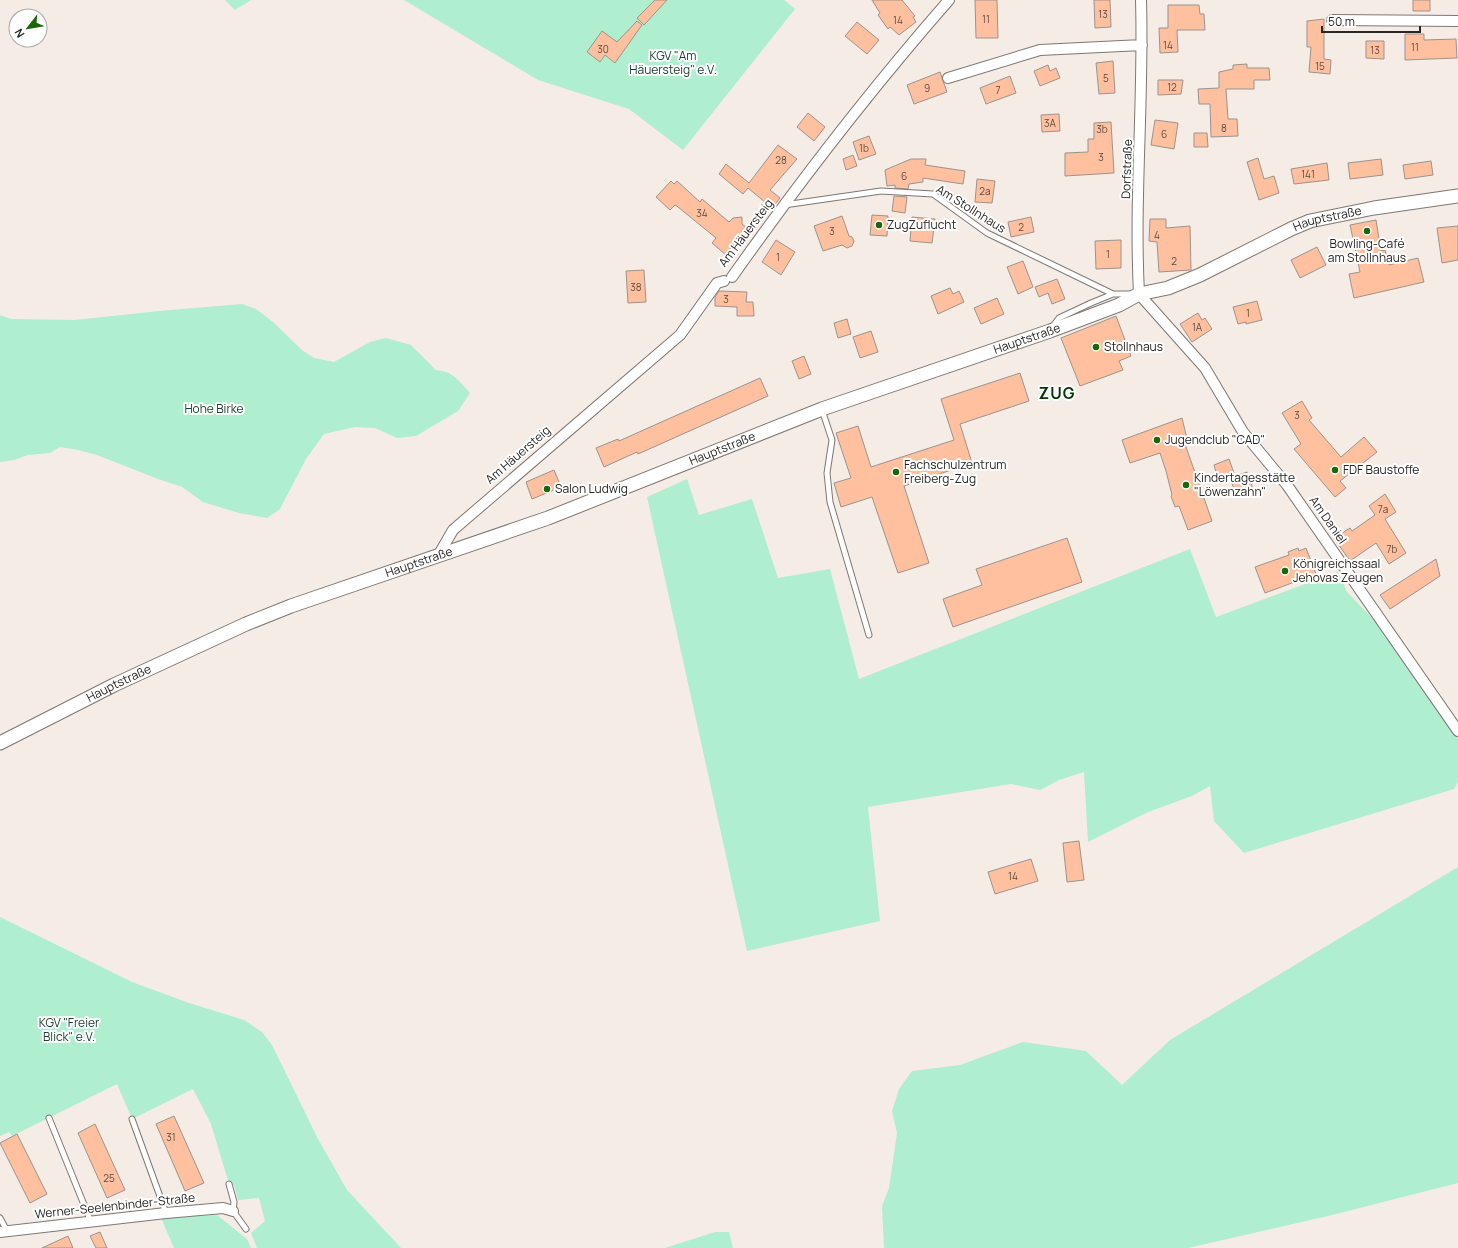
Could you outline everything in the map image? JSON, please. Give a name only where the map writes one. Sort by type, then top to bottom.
[{"type":"street","name":"Am Häuersteig","points":[[438,556],[452,530],[680,335],[717,284],[728,279],[783,205],[902,55],[949,0]]},
{"type":"street","name":"Dorfstraße","points":[[1139,294],[1138,235],[1142,44],[1141,0]]},
{"type":"street","points":[[1332,20],[1458,21]]},
{"type":"street","points":[[948,78],[1040,50],[1142,44]]},
{"type":"street","name":"Hauptstraße","points":[[0,743],[114,685],[246,624],[291,606],[554,515],[822,409],[1050,331],[1120,305],[1139,294],[1168,288],[1200,275],[1310,221],[1374,208],[1458,196]]},
{"type":"street","name":"Am Daniel","points":[[1139,294],[1205,368],[1243,432],[1287,485],[1458,731]]},
{"type":"street","name":"Werner-Seelenbinder-Straße","points":[[3,1231],[223,1208],[233,1211]]},
{"type":"lane","name":"Am Stollnhaus","points":[[783,205],[881,191],[933,194],[987,233],[1113,294]]},
{"type":"lane","points":[[1050,331],[1059,318],[1113,294],[1139,294]]},
{"type":"lane","points":[[822,409],[832,440],[827,473],[830,502],[869,635]]},
{"type":"lane","points":[[49,1118],[91,1222]]},
{"type":"lane","points":[[132,1119],[166,1213]]},
{"type":"lane","points":[[229,1184],[234,1202],[233,1211],[246,1229]]},
{"type":"lane","points":[[0,1218],[3,1231]]},
{"type":"green space","points":[[225,0],[251,0],[235,10]]},
{"type":"green space","name":"KGV \"Am Häuersteig\" e.V.","points":[[404,0],[784,0],[795,9],[683,150],[629,109],[538,80]]},
{"type":"green space","name":"Hohe Birke","points":[[242,304],[256,309],[273,322],[302,350],[314,358],[334,362],[370,342],[386,338],[411,345],[436,370],[452,375],[470,393],[458,411],[416,436],[397,438],[375,428],[355,427],[324,434],[306,459],[280,509],[267,518],[239,513],[203,502],[182,487],[97,455],[78,450],[60,447],[50,453],[28,455],[14,460],[0,462],[0,315],[11,319],[75,320]]},
{"type":"green space","points":[[687,479],[699,515],[752,499],[778,578],[830,569],[859,679],[1190,549],[1216,617],[1338,572],[1347,592],[1374,620],[1444,719],[1458,735],[1458,782],[1454,789],[1244,853],[1214,821],[1210,786],[1192,796],[1148,812],[1088,842],[1084,772],[1059,780],[1040,790],[1011,784],[868,807],[880,921],[747,951],[647,497]]},
{"type":"green space","points":[[1458,867],[1458,1183],[1328,1216],[1188,1248],[884,1248],[882,1206],[889,1188],[897,1133],[892,1111],[899,1089],[912,1071],[960,1065],[1023,1042],[1086,1051],[1122,1085],[1170,1040]]},
{"type":"green space","name":"KGV \"Freier Blick\" e.V.","points":[[0,917],[132,982],[189,1003],[244,1020],[262,1032],[272,1045],[318,1139],[347,1190],[401,1248],[257,1248],[251,1233],[265,1221],[259,1198],[238,1200],[234,1185],[229,1184],[211,1124],[193,1089],[132,1119],[117,1084],[12,1136],[9,1132],[0,1136]]},
{"type":"green space","points":[[217,1215],[247,1239],[251,1248],[174,1248],[161,1218]]},
{"type":"green space","points":[[715,1232],[729,1232],[733,1248],[665,1248]]},
{"type":"building","points":[[655,0],[667,0],[644,25],[637,18]]},
{"type":"building","points":[[872,0],[902,0],[915,16],[913,17],[916,22],[899,35],[890,27],[888,29],[878,15],[880,13]]},
{"type":"building","points":[[975,0],[997,0],[998,38],[976,38]]},
{"type":"building","points":[[1094,0],[1110,0],[1111,27],[1095,28]]},
{"type":"building","points":[[1413,0],[1430,0],[1430,11],[1413,11]]},
{"type":"building","points":[[1168,5],[1199,5],[1200,14],[1204,14],[1205,30],[1177,30],[1178,52],[1160,53],[1159,28],[1168,28]]},
{"type":"building","points":[[1324,19],[1324,59],[1331,60],[1330,74],[1309,72],[1311,47],[1307,47],[1307,21]]},
{"type":"building","points":[[637,21],[642,25],[615,63],[605,55],[600,62],[587,52],[602,31],[617,42]]},
{"type":"building","points":[[857,22],[879,40],[867,54],[845,36]]},
{"type":"building","points":[[1405,34],[1424,34],[1424,40],[1456,39],[1457,58],[1405,60]]},
{"type":"building","points":[[1366,41],[1384,41],[1384,59],[1366,58]]},
{"type":"building","points":[[1113,61],[1115,93],[1099,94],[1096,63]]},
{"type":"building","points":[[1247,64],[1247,68],[1269,68],[1270,80],[1254,80],[1254,89],[1226,89],[1228,119],[1237,119],[1238,136],[1211,137],[1210,104],[1199,104],[1198,89],[1219,88],[1219,72],[1233,69],[1233,65]]},
{"type":"building","points":[[1048,65],[1050,71],[1056,68],[1060,78],[1040,86],[1034,71]]},
{"type":"building","points":[[940,72],[947,92],[914,104],[907,85]]},
{"type":"building","points":[[1010,76],[1016,93],[986,104],[980,88]]},
{"type":"building","points":[[1158,80],[1183,80],[1181,94],[1158,95]]},
{"type":"building","points":[[808,113],[825,127],[814,141],[797,127]]},
{"type":"building","points":[[1059,114],[1060,131],[1042,132],[1041,115]]},
{"type":"building","points":[[1155,120],[1178,123],[1174,149],[1151,145]]},
{"type":"building","points":[[1111,122],[1114,173],[1065,176],[1065,153],[1088,152],[1088,139],[1094,139],[1094,123]]},
{"type":"building","points":[[1194,133],[1207,133],[1208,147],[1194,147]]},
{"type":"building","points":[[869,136],[876,154],[859,160],[853,142]]},
{"type":"building","points":[[778,145],[797,159],[770,190],[780,198],[772,208],[748,188],[743,194],[719,174],[726,164],[749,183]]},
{"type":"building","points":[[853,155],[857,166],[846,170],[843,159]]},
{"type":"building","points":[[1258,158],[1264,179],[1274,176],[1279,193],[1259,200],[1247,162]]},
{"type":"building","points":[[911,159],[926,159],[925,165],[965,171],[963,184],[923,178],[923,182],[909,184],[908,189],[895,188],[895,185],[887,186],[885,170]]},
{"type":"building","points":[[1381,159],[1383,175],[1350,179],[1348,163]]},
{"type":"building","points":[[1431,161],[1433,175],[1405,179],[1403,165]]},
{"type":"building","points":[[1327,163],[1329,180],[1294,184],[1291,169]]},
{"type":"building","points":[[977,179],[995,181],[992,203],[975,202]]},
{"type":"building","points":[[671,181],[674,184],[677,181],[700,202],[702,199],[729,222],[733,218],[742,217],[742,224],[747,228],[744,232],[744,237],[740,237],[726,255],[712,243],[716,238],[678,207],[675,205],[670,210],[656,197]]},
{"type":"building","points":[[894,196],[907,197],[905,213],[892,211]]},
{"type":"building","name":"ZugZuflucht","points":[[872,215],[888,216],[887,236],[870,235]]},
{"type":"building","points":[[842,216],[849,236],[852,237],[854,241],[852,246],[847,248],[842,245],[823,251],[814,226]]},
{"type":"building","points":[[912,217],[935,219],[932,243],[910,241]]},
{"type":"building","points":[[1031,217],[1034,232],[1011,237],[1008,222]]},
{"type":"building","points":[[1150,219],[1166,219],[1166,228],[1190,226],[1191,270],[1159,272],[1157,242],[1149,241]]},
{"type":"building","points":[[1376,220],[1381,251],[1385,250],[1389,265],[1418,258],[1424,282],[1354,298],[1349,274],[1360,272],[1350,225]]},
{"type":"building","points":[[1458,226],[1458,260],[1442,263],[1437,228]]},
{"type":"building","points":[[776,240],[795,252],[781,275],[762,262]]},
{"type":"building","points":[[1121,240],[1121,268],[1096,269],[1095,241]]},
{"type":"building","points":[[1317,247],[1326,265],[1300,278],[1291,260]]},
{"type":"building","points":[[1023,261],[1033,287],[1018,294],[1007,267]]},
{"type":"building","points":[[644,270],[646,302],[628,303],[626,271]]},
{"type":"building","points":[[1057,279],[1065,299],[1052,304],[1048,293],[1039,297],[1035,287]]},
{"type":"building","points":[[950,288],[953,294],[959,291],[964,302],[938,314],[931,296]]},
{"type":"building","points":[[719,291],[747,292],[746,302],[753,302],[754,316],[737,316],[737,307],[715,306],[715,297]]},
{"type":"building","points":[[997,298],[1004,314],[981,324],[974,308]]},
{"type":"building","points":[[1257,301],[1262,320],[1246,324],[1246,322],[1238,324],[1233,307]]},
{"type":"building","points":[[1198,313],[1202,320],[1205,318],[1212,329],[1192,342],[1180,324]]},
{"type":"building","name":"Stollnhaus","points":[[1116,316],[1131,356],[1119,361],[1123,370],[1080,386],[1061,338]]},
{"type":"building","points":[[847,319],[851,334],[838,338],[834,323]]},
{"type":"building","points":[[871,331],[878,352],[860,358],[853,337]]},
{"type":"building","points":[[804,356],[811,374],[799,379],[792,361]]},
{"type":"building","name":"Fachschulzentrum Freiberg-Zug","points":[[1020,373],[1029,401],[960,424],[972,463],[904,486],[929,563],[898,573],[872,497],[841,507],[834,483],[851,478],[836,433],[858,426],[871,467],[954,440],[941,399]]},
{"type":"building","points":[[760,378],[768,396],[638,454],[637,452],[604,467],[596,448],[618,439],[619,441]]},
{"type":"building","points":[[1302,401],[1312,418],[1309,420],[1341,457],[1364,437],[1377,452],[1340,481],[1346,488],[1335,497],[1294,449],[1301,444],[1282,413]]},
{"type":"building","points":[[1182,418],[1188,443],[1185,444],[1212,521],[1188,530],[1179,506],[1175,507],[1171,496],[1166,471],[1160,453],[1130,463],[1122,440]]},
{"type":"building","points":[[1229,459],[1234,473],[1218,479],[1214,465]]},
{"type":"building","points":[[554,470],[561,487],[532,499],[526,482]]},
{"type":"building","points":[[1247,472],[1253,489],[1236,495],[1230,478]]},
{"type":"building","points":[[1385,494],[1396,512],[1385,519],[1406,553],[1389,564],[1376,543],[1350,561],[1334,538],[1350,528],[1352,531],[1375,515],[1369,506]]},
{"type":"building","points":[[1067,538],[1082,582],[953,627],[943,599],[982,585],[976,569]]},
{"type":"building","name":"Königreichssaal Jehovas Zeugen","points":[[1298,548],[1299,551],[1306,548],[1316,574],[1265,593],[1255,567],[1289,555],[1288,552]]},
{"type":"building","points":[[1436,559],[1440,576],[1390,609],[1380,595]]},
{"type":"building","points":[[1079,841],[1084,880],[1067,882],[1063,843]]},
{"type":"building","points":[[1031,859],[1038,881],[995,894],[988,872]]},
{"type":"building","points":[[174,1116],[204,1183],[185,1191],[156,1124]]},
{"type":"building","points":[[95,1124],[125,1190],[107,1198],[78,1133]]},
{"type":"building","points":[[17,1134],[47,1194],[30,1203],[0,1143]]},
{"type":"building","points":[[100,1232],[107,1248],[96,1248],[90,1236]]},
{"type":"building","points":[[68,1236],[73,1248],[42,1248]]},
{"type":"place","name":"ZugZuflucht","points":[[879,225]]},
{"type":"place","name":"Bowling-Café am Stollnhaus","points":[[1367,231]]},
{"type":"place","name":"Stollnhaus","points":[[1096,347]]},
{"type":"place","name":"Jugendclub \"CAD\"","points":[[1157,440]]},
{"type":"place","name":"FDF Baustoffe","points":[[1335,470]]},
{"type":"place","name":"Fachschulzentrum Freiberg-Zug","points":[[896,472]]},
{"type":"place","name":"Kindertagesstätte \"Löwenzahn\"","points":[[1186,485]]},
{"type":"place","name":"Salon Ludwig","points":[[547,489]]},
{"type":"place","name":"Königreichssaal Jehovas Zeugen","points":[[1285,571]]},
{"type":"district","name":"ZUG","points":[[1057,393]]}]
